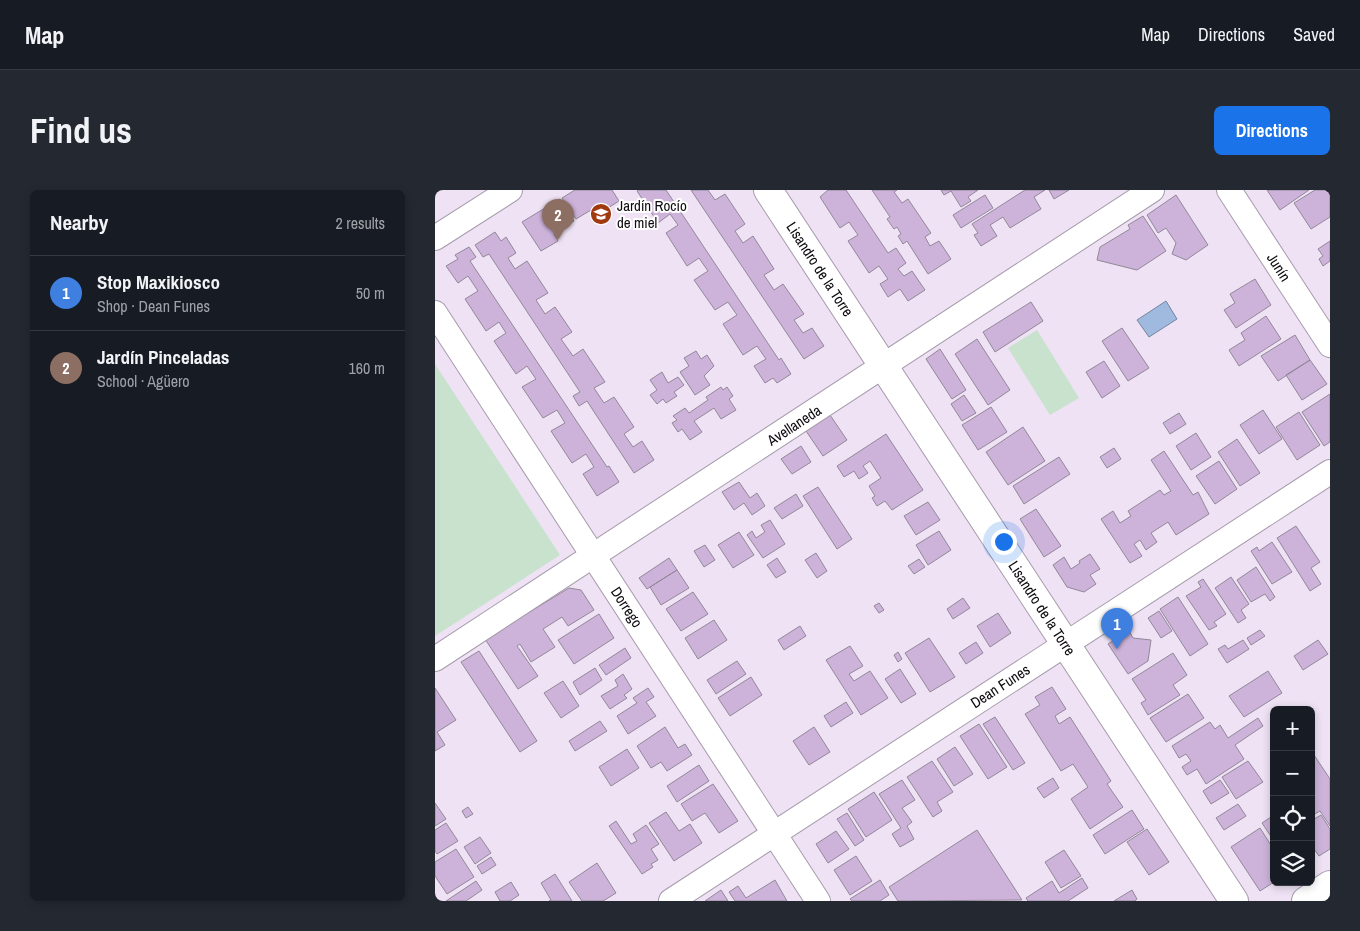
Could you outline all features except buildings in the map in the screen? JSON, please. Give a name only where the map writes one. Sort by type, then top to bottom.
[{"type":"main road","name":"Lisandro de la Torre","points":[[768,190],[1234,901]]},
{"type":"main road","points":[[1306,901],[1330,885]]},
{"type":"street","points":[[435,238],[510,190]]},
{"type":"street","name":"Avellaneda","points":[[435,659],[1152,190]]},
{"type":"street","name":"Junín","points":[[1229,190],[1330,345]]},
{"type":"street","name":"Dorrego","points":[[435,313],[818,901]]},
{"type":"street","name":"Dean Funes","points":[[671,901],[1330,472]]},
{"type":"green space","points":[[1037,330],[1079,398],[1050,415],[1008,348]]},
{"type":"green space","points":[[435,364],[560,555],[435,636]]},
{"type":"water","points":[[1166,301],[1177,319],[1149,337],[1137,320]]},
{"type":"place","name":"Jardín Rocío de miel","points":[[601,214]]},
{"type":"place","name":"Jardín Pinceladas","points":[[558,240]]},
{"type":"place","name":"Stop Maxikiosco","points":[[1117,649]]}]
